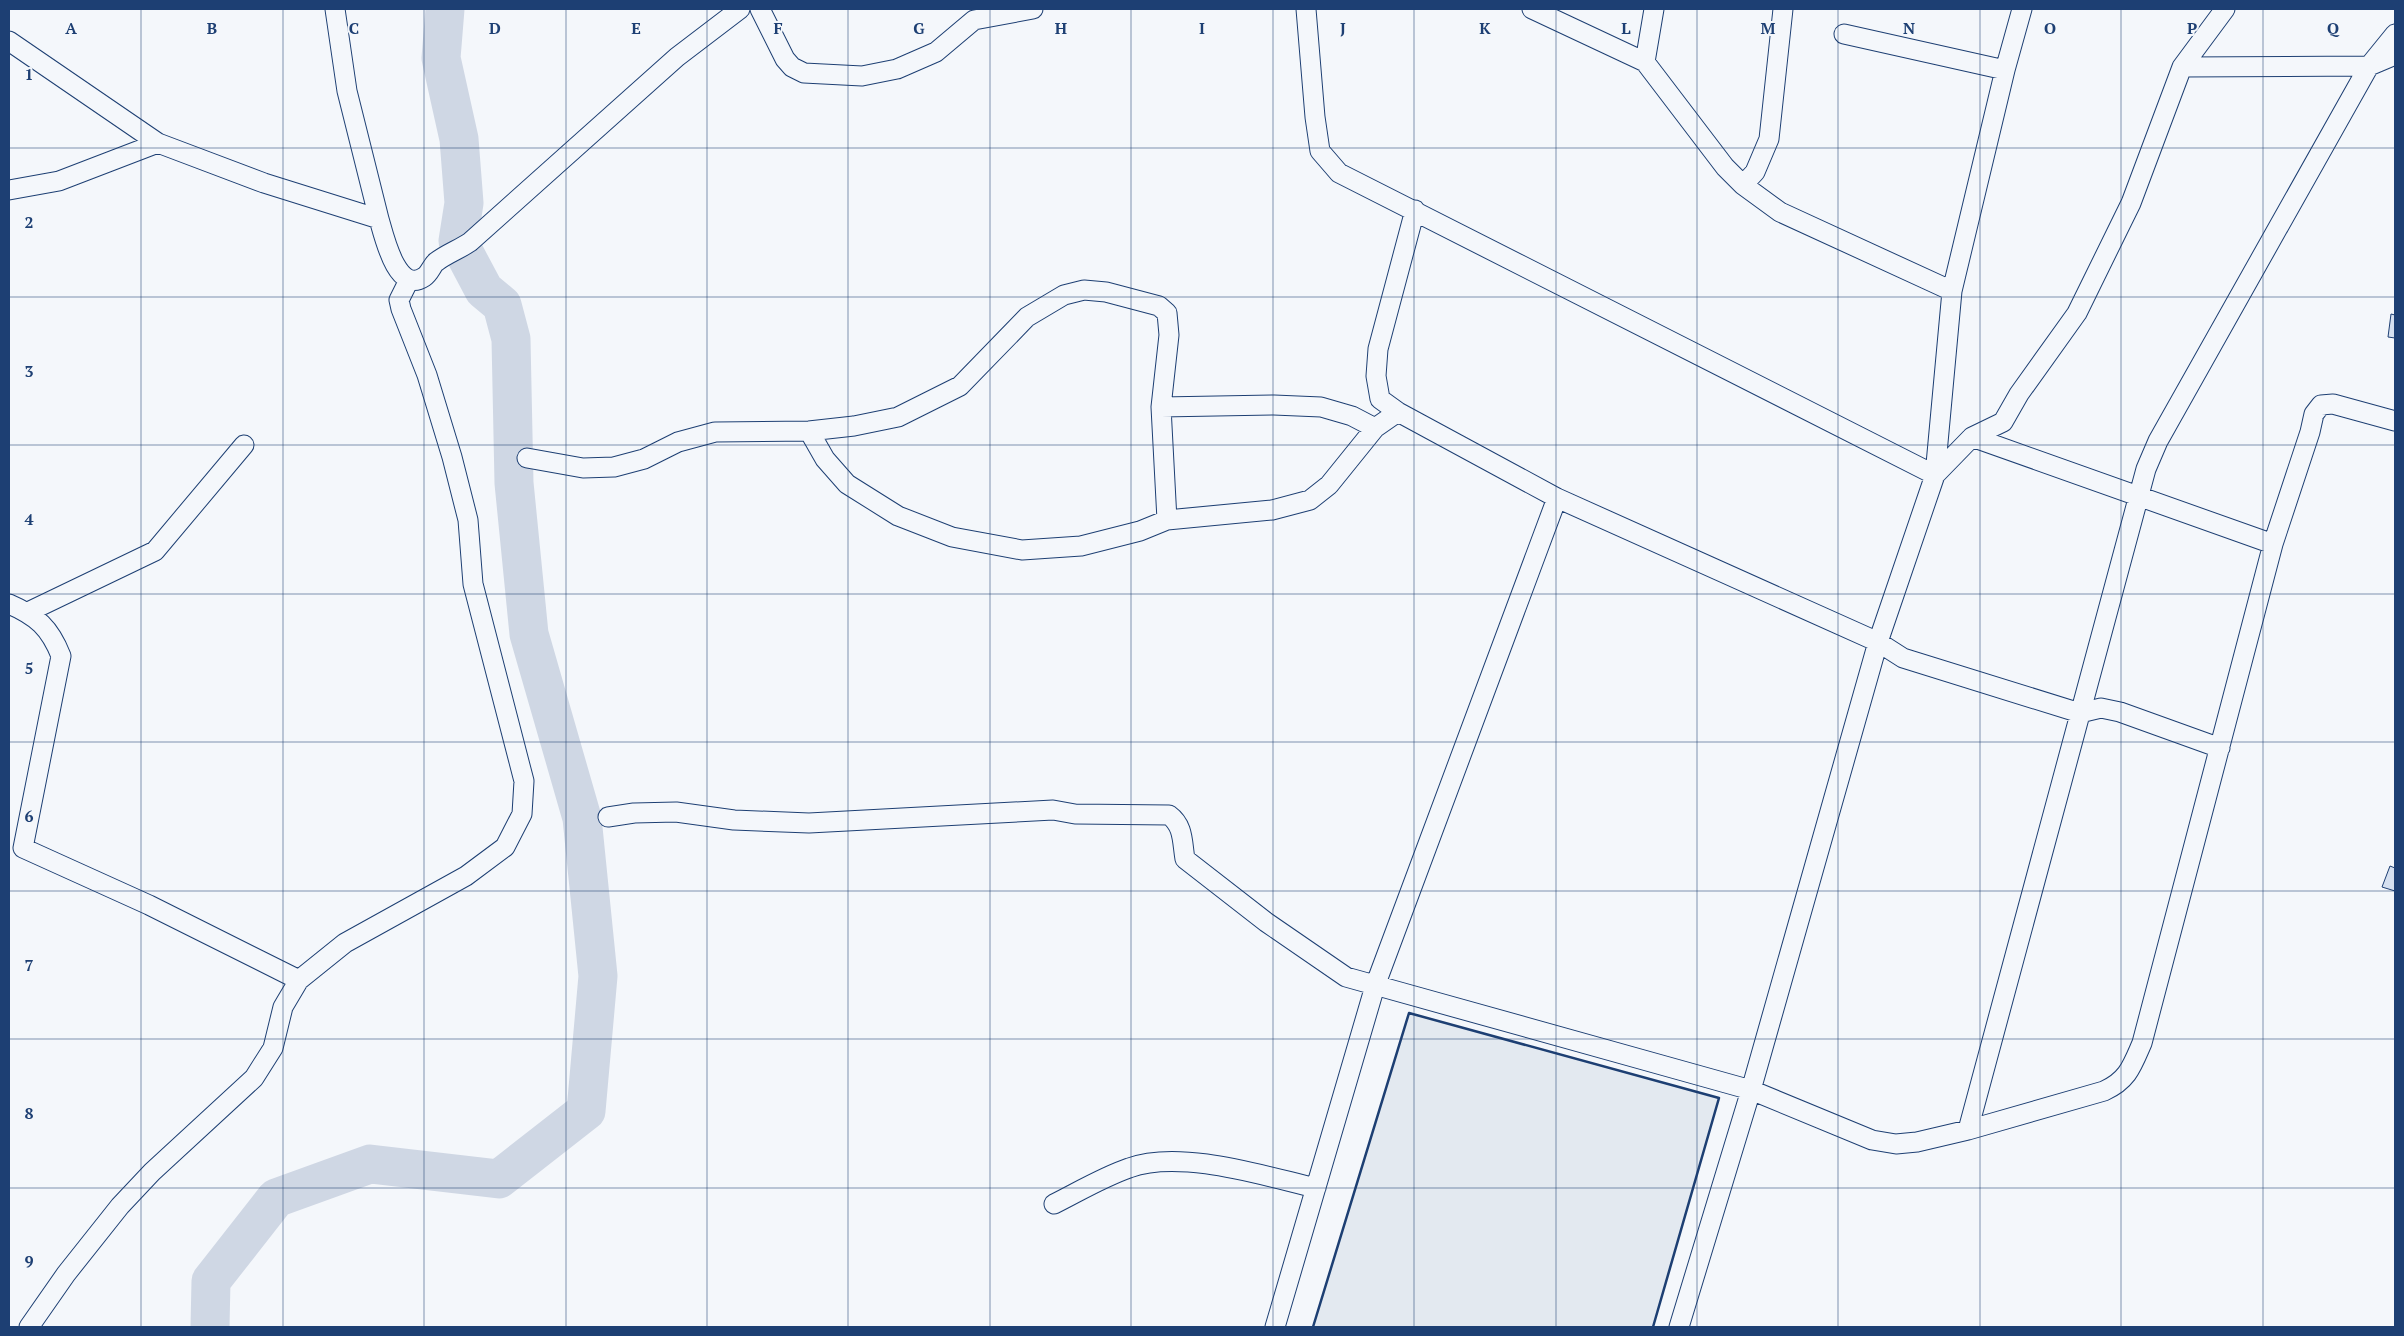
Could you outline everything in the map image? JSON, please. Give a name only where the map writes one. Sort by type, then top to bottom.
[{"type":"street","points":[[334,9],[346,91],[379,219],[398,272],[409,280]]},
{"type":"street","points":[[409,280],[425,276],[435,262],[470,242],[677,57],[740,9]]},
{"type":"street","points":[[760,9],[785,59],[792,67],[804,73],[862,76],[897,69],[936,52],[974,20],[1033,9]]},
{"type":"street","points":[[1306,9],[1314,117],[1320,151],[1339,173],[1935,475]]},
{"type":"street","points":[[1532,9],[1645,62],[1726,167],[1743,185],[1780,212],[1952,292]]},
{"type":"street","points":[[1645,62],[1654,9]]},
{"type":"street","points":[[1743,185],[1755,172],[1768,139],[1783,9]]},
{"type":"street","points":[[1680,1327],[1878,642],[1935,475],[1952,292],[2005,70],[2022,9]]},
{"type":"street","points":[[1935,475],[1972,437],[2003,422],[2019,394],[2078,314],[2131,203],[2182,67],[2225,9]]},
{"type":"street","points":[[1844,34],[2005,70]]},
{"type":"street","points":[[1968,1130],[2146,469],[2158,441],[2369,66],[2395,34]]},
{"type":"street","points":[[9,41],[158,143],[264,183],[379,219]]},
{"type":"street","points":[[2182,67],[2369,66],[2395,55]]},
{"type":"street","points":[[9,190],[60,181],[158,143]]},
{"type":"street","points":[[1415,210],[1378,349],[1376,367],[1380,399],[1398,412],[1557,498],[1878,642],[1903,658],[2080,713],[2102,708],[2120,712],[2220,748]]},
{"type":"street","points":[[29,1327],[66,1274],[120,1206],[152,1172],[254,1078],[273,1048],[283,1007],[299,980],[345,943],[474,871],[505,847],[522,814],[524,781],[473,584],[468,520],[452,457],[430,384],[401,309],[400,300],[409,280]]},
{"type":"street","points":[[527,458],[583,468],[614,467],[644,459],[678,442],[715,432],[809,432],[854,426],[898,416],[960,386],[1027,317],[1064,295],[1084,290],[1106,292],[1159,306],[1167,313],[1170,335],[1161,407],[1167,520]]},
{"type":"street","points":[[608,818],[634,813],[676,812],[734,820],[809,823],[1053,810],[1075,814],[1169,815],[1177,821],[1182,833],[1185,859],[1266,922],[1346,977],[1750,1090],[1872,1140],[1903,1143],[1968,1130],[2104,1092],[2119,1084],[2129,1072],[2142,1043],[2273,544],[2310,432],[2314,414],[2321,405],[2333,404],[2395,421]]},
{"type":"street","points":[[1161,407],[1274,405],[1321,407],[1352,416],[1375,428]]},
{"type":"street","points":[[809,432],[824,459],[848,484],[898,516],[952,537],[1022,550],[1071,546],[1140,531],[1167,520],[1272,510],[1310,500],[1329,486],[1375,428],[1398,412]]},
{"type":"street","points":[[1972,437],[2273,544]]},
{"type":"street","points":[[28,612],[155,551],[170,536],[244,445]]},
{"type":"street","points":[[1275,1327],[1375,986],[1557,498]]},
{"type":"street","points":[[9,604],[28,612],[54,636],[61,656],[16,846],[149,905],[299,980]]},
{"type":"street","points":[[1054,1204],[1130,1167],[1159,1162],[1188,1161],[1316,1188]]},
{"type":"shaded area","points":[[1409,1013],[1719,1098],[1653,1327],[1313,1327]]},
{"type":"building","points":[[2391,314],[2395,315],[2395,338],[2388,337]]},
{"type":"building","points":[[2390,866],[2395,868],[2395,891],[2382,887]]},
{"type":"waterway","points":[[210,1327],[211,1281],[276,1198],[370,1164],[499,1179],[586,1111],[598,976],[582,818],[529,634],[514,483],[511,339],[502,305],[484,290],[458,241],[464,203],[459,139],[441,58],[445,9]]},
{"type":"wall","points":[[1313,1327],[1409,1013],[1719,1098],[1653,1327]]}]
